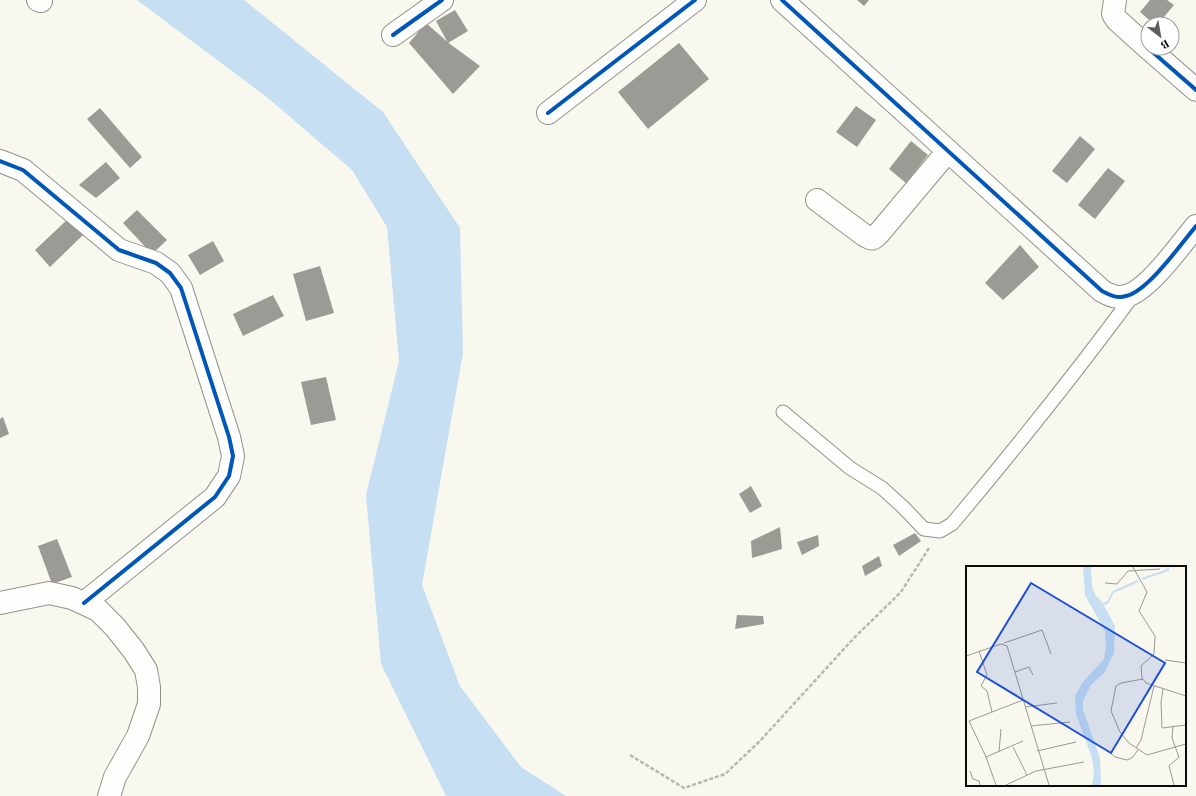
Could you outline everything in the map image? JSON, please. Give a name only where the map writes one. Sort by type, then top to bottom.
[{"type":"street","points":[[394,35],[442,0]]},
{"type":"street","points":[[548,113],[695,0]]},
{"type":"street","points":[[782,0],[1102,291],[1115,297],[1125,297],[1134,294],[1149,282],[1196,226]]},
{"type":"street","points":[[1116,0],[1114,14],[1117,20],[1140,41]]},
{"type":"street","points":[[1157,56],[1196,90]]},
{"type":"street","points":[[818,200],[864,235],[873,239],[948,151]]},
{"type":"street","points":[[0,161],[23,170],[119,250],[156,263],[170,272],[181,288],[229,437],[233,456],[229,476],[215,497],[84,603]]},
{"type":"street","points":[[0,603],[49,593],[72,598],[84,603],[98,610],[115,627],[134,651],[146,670],[149,687],[149,704],[138,736],[115,777],[109,796]]},
{"type":"lane","points":[[783,412],[850,468],[882,488],[904,507],[924,529],[940,531],[952,524],[1025,436],[1091,353],[1134,294]]},
{"type":"path","points":[[630,755],[684,788],[725,774],[760,741],[853,639],[901,592],[940,531]]},
{"type":"water","points":[[137,0],[244,0],[383,112],[460,228],[463,353],[422,585],[460,686],[521,767],[566,796],[446,796],[381,664],[366,495],[399,361],[387,227],[352,170],[268,98]]},
{"type":"building","points":[[857,0],[869,0],[864,6]]},
{"type":"building","points":[[1150,0],[1167,0],[1174,5],[1165,16],[1145,16],[1140,12]]},
{"type":"building","points":[[455,10],[468,31],[448,43],[436,21]]},
{"type":"building","points":[[426,23],[450,44],[480,66],[453,94],[409,43]]},
{"type":"building","points":[[679,43],[709,79],[648,129],[618,92]]},
{"type":"building","points":[[856,106],[876,120],[857,147],[836,132]]},
{"type":"building","points":[[100,108],[142,157],[130,168],[87,119]]},
{"type":"building","points":[[1080,136],[1095,149],[1067,183],[1052,171]]},
{"type":"building","points":[[911,141],[928,155],[906,183],[889,169]]},
{"type":"building","points":[[106,162],[120,178],[96,198],[79,185]]},
{"type":"building","points":[[1108,168],[1125,181],[1095,219],[1078,205]]},
{"type":"building","points":[[137,210],[167,240],[152,254],[123,223]]},
{"type":"building","points":[[69,218],[84,234],[50,267],[35,250]]},
{"type":"building","points":[[213,241],[224,261],[200,275],[188,255]]},
{"type":"building","points":[[1020,245],[1039,267],[1003,300],[985,283]]},
{"type":"building","points":[[320,266],[334,313],[306,321],[293,274]]},
{"type":"building","points":[[273,295],[284,316],[243,336],[233,314]]},
{"type":"building","points":[[326,377],[336,420],[311,425],[301,382]]},
{"type":"building","points":[[3,417],[9,434],[0,438],[0,419]]},
{"type":"building","points":[[751,486],[762,506],[750,513],[739,494]]},
{"type":"building","points":[[780,527],[782,549],[752,558],[751,541]]},
{"type":"building","points":[[915,533],[921,541],[899,556],[893,545]]},
{"type":"building","points":[[818,535],[819,546],[802,555],[797,542]]},
{"type":"building","points":[[57,539],[72,577],[52,584],[38,546]]},
{"type":"building","points":[[879,556],[882,566],[865,576],[862,566]]},
{"type":"building","points":[[737,615],[763,616],[764,624],[735,629]]},
{"type":"cycle path","points":[[393,35],[442,0]]},
{"type":"cycle path","points":[[548,113],[695,0]]},
{"type":"cycle path","points":[[782,0],[1102,291],[1120,297],[1135,292],[1164,266],[1196,226]]},
{"type":"cycle path","points":[[1157,56],[1196,90]]},
{"type":"cycle path","points":[[0,161],[23,170],[119,250],[156,263],[170,273],[181,288],[229,437],[233,456],[229,476],[215,497],[84,603]]}]
